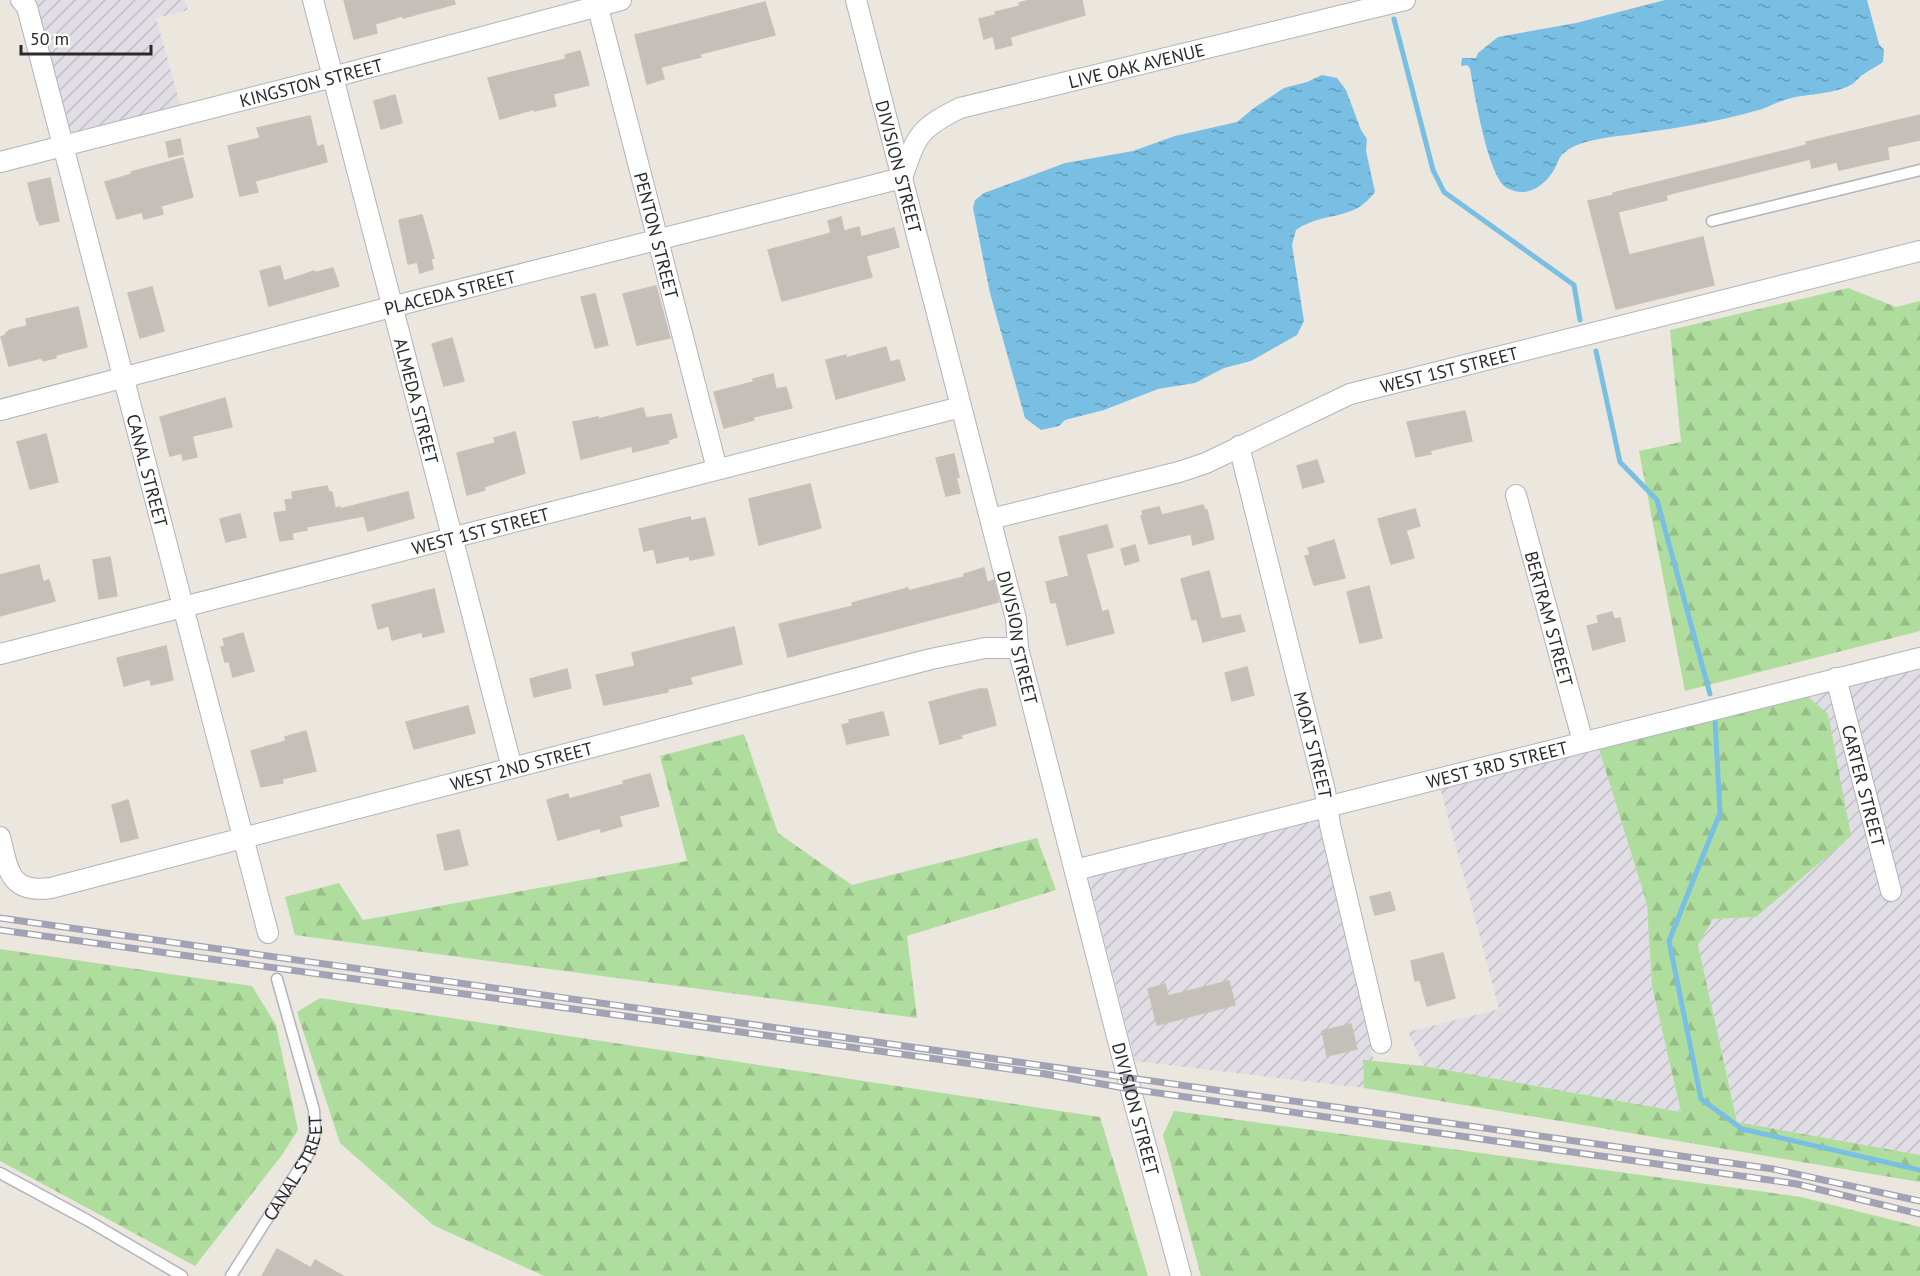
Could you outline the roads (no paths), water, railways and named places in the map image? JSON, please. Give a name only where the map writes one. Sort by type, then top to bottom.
[{"type":"street","name":"ALMEDA STREET","points":[[313,0],[512,768]]},
{"type":"street","name":"KINGSTON STREET","points":[[0,162],[333,77],[597,3],[621,0]]},
{"type":"street","name":"DIVISION STREET","points":[[856,0],[991,519],[1016,619],[1018,648],[1127,1076],[1181,1276]]},
{"type":"street","name":"LIVE OAK AVENUE","points":[[902,178],[921,132],[938,119],[960,108],[1405,0]]},
{"type":"street","name":"PENTON STREET","points":[[597,3],[717,469]]},
{"type":"street","name":"CANAL STREET","points":[[24,4],[64,146],[268,933]]},
{"type":"street","name":"PLACEDA STREET","points":[[0,410],[391,307],[902,178]]},
{"type":"street","name":"WEST 1ST STREET","points":[[991,519],[1179,472],[1206,463],[1350,394],[1920,251]]},
{"type":"street","name":"WEST 1ST STREET","points":[[0,654],[961,407]]},
{"type":"street","name":"MOAT STREET","points":[[1239,446],[1327,806],[1381,1043]]},
{"type":"street","name":"BERTRAM STREET","points":[[1516,495],[1583,742]]},
{"type":"street","name":"WEST 2ND STREET","points":[[0,837],[9,873],[16,882],[25,888],[38,890],[51,888],[931,659],[985,648],[1018,648]]},
{"type":"street","name":"WEST 3RD STREET","points":[[1075,870],[1920,657]]},
{"type":"street","name":"CARTER STREET","points":[[1836,678],[1891,891]]},
{"type":"lane","points":[[1712,221],[1920,170]]},
{"type":"lane","name":"CANAL STREET","points":[[231,1276],[304,1162],[315,1132],[314,1110],[277,979]]},
{"type":"lane","points":[[0,1173],[87,1220],[182,1276]]},
{"type":"water","points":[[1665,0],[1867,0],[1879,44],[1884,50],[1883,62],[1854,83],[1839,90],[1796,97],[1762,109],[1725,118],[1592,140],[1580,144],[1562,154],[1551,174],[1535,189],[1522,192],[1507,188],[1500,181],[1488,152],[1470,68],[1467,65],[1461,66],[1462,58],[1476,58],[1478,53],[1498,37],[1576,23]]},
{"type":"water","points":[[1322,75],[1337,78],[1346,90],[1361,130],[1367,139],[1366,151],[1375,192],[1357,208],[1317,220],[1296,230],[1292,245],[1304,321],[1297,335],[1251,361],[1224,368],[1195,383],[1158,389],[1104,410],[1065,420],[1059,426],[1041,430],[1025,418],[990,293],[973,208],[975,200],[984,193],[1065,163],[1133,151],[1175,136],[1237,122],[1284,88]]},
{"type":"waterway","points":[[1394,19],[1433,170],[1444,192],[1574,285],[1580,320]]},
{"type":"waterway","points":[[1596,351],[1620,462],[1657,500],[1710,694]]},
{"type":"waterway","points":[[1715,719],[1720,813],[1669,941],[1701,1099],[1742,1129],[1920,1170]]},
{"type":"railway","points":[[0,918],[1773,1169],[1920,1201]]},
{"type":"railway","points":[[0,930],[1045,1074],[1130,1089],[1797,1184],[1920,1214]]}]
